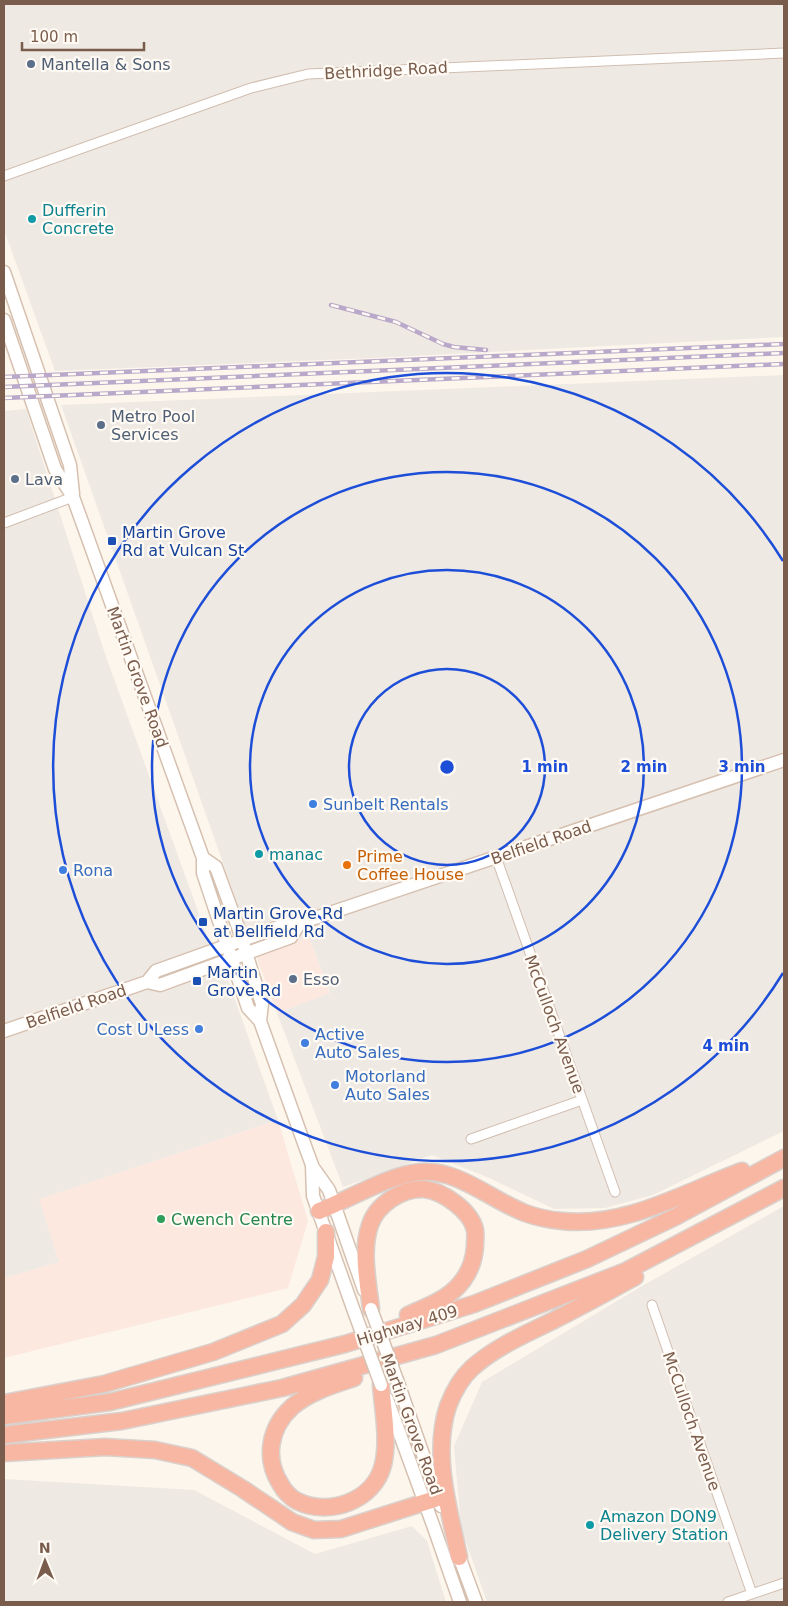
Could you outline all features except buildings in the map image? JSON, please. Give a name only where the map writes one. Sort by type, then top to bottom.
[{"type":"highway","points":[[319,1211],[395,1178],[418,1172],[434,1171],[450,1176],[526,1213],[561,1221],[589,1222],[649,1208],[707,1184],[784,1157]]},
{"type":"highway","name":"Highway 409","points":[[4,1416],[110,1402],[345,1344],[474,1304],[587,1258],[675,1217],[784,1157]]},
{"type":"highway","points":[[345,1344],[433,1304],[452,1292],[468,1274],[475,1254],[475,1232],[471,1219],[458,1205],[442,1195],[424,1189],[405,1192],[390,1200],[379,1210],[371,1223],[368,1235],[366,1262],[371,1308]]},
{"type":"highway","points":[[459,1557],[445,1493],[443,1438],[448,1406],[458,1385],[471,1369],[489,1355],[522,1336],[692,1246],[784,1189]]},
{"type":"highway","name":"Highway 409","points":[[4,1435],[122,1420],[282,1388],[436,1345],[626,1271],[784,1189]]},
{"type":"highway","points":[[4,1402],[104,1384],[212,1352],[282,1324],[304,1305],[320,1280],[326,1257],[326,1232]]},
{"type":"highway","points":[[389,1383],[383,1466],[377,1479],[359,1498],[336,1508],[314,1506],[296,1501],[284,1489],[274,1474],[270,1454],[273,1435],[280,1419],[293,1405],[313,1394],[436,1345]]},
{"type":"highway","points":[[4,1453],[105,1447],[155,1450],[192,1458],[292,1522],[314,1530],[341,1529],[432,1500]]},
{"type":"main road","name":"Martin Grove Road","points":[[4,272],[70,465],[73,497]]},
{"type":"main road","name":"Martin Grove Road","points":[[4,320],[55,469],[73,497],[203,858],[203,873],[248,1008],[260,1021],[312,1165],[329,1190],[371,1308],[389,1383]]},
{"type":"main road","name":"Belfield Road","points":[[4,1031],[147,982],[156,971],[286,924],[299,924],[784,760]]},
{"type":"main road","name":"Martin Grove Road","points":[[203,858],[216,866],[247,954],[262,1004],[260,1021]]},
{"type":"main road","name":"Belfield Road","points":[[147,982],[160,985],[232,960],[291,937],[299,924]]},
{"type":"main road","name":"Martin Grove Road","points":[[312,1165],[313,1196],[355,1314],[389,1383],[432,1500],[460,1602]]},
{"type":"main road","name":"Martin Grove Road","points":[[432,1500],[459,1557],[476,1602]]},
{"type":"street","name":"Bethridge Road","points":[[4,176],[251,88],[308,74],[784,53]]},
{"type":"street","points":[[4,523],[73,497]]},
{"type":"street","name":"McCulloch Avenue","points":[[496,857],[615,1192]]},
{"type":"street","points":[[471,1139],[582,1100]]},
{"type":"street","name":"McCulloch Avenue","points":[[652,1305],[752,1594]]},
{"type":"street","points":[[728,1602],[784,1583]]},
{"type":"shaded area","points":[[4,4],[784,4],[784,337],[373,358],[55,371],[4,230]]},
{"type":"shaded area","points":[[784,375],[784,1131],[653,1195],[605,1208],[554,1209],[487,1177],[432,1155],[343,1187],[277,1013],[330,993],[309,937],[256,956],[61,405]]},
{"type":"shaded area","points":[[26,409],[104,651],[207,936],[228,980],[278,1120],[39,1199],[59,1262],[4,1278],[4,411]]},
{"type":"shaded area","points":[[309,937],[330,994],[277,1013],[256,956]]},
{"type":"shaded area","points":[[278,1120],[308,1221],[288,1288],[4,1358],[4,1278],[59,1262],[38,1199]]},
{"type":"shaded area","points":[[784,1206],[784,1602],[487,1602],[461,1528],[454,1446],[482,1382],[642,1286]]},
{"type":"shaded area","points":[[4,1479],[194,1490],[315,1554],[412,1526],[427,1541],[446,1602],[4,1602]]},
{"type":"railway","points":[[331,305],[396,322],[443,344],[486,350]]},
{"type":"railway","points":[[4,377],[784,344]]},
{"type":"railway","points":[[4,387],[784,353]]},
{"type":"railway","points":[[4,398],[784,364]]},
{"type":"place","name":"Mantella & Sons","points":[[31,64]]},
{"type":"place","name":"Dufferin Concrete","points":[[32,219]]},
{"type":"place","name":"Metro Pool Services","points":[[101,425]]},
{"type":"place","name":"Lava","points":[[15,479]]},
{"type":"place","name":"Martin Grove Rd at Vulcan St","points":[[112,541]]},
{"type":"place","name":"Sunbelt Rentals","points":[[313,804]]},
{"type":"place","name":"manac","points":[[259,854]]},
{"type":"place","name":"Prime Coffee House","points":[[347,865]]},
{"type":"place","name":"Rona","points":[[63,870]]},
{"type":"place","name":"Martin Grove Rd at Bellfield Rd","points":[[203,922]]},
{"type":"place","name":"Esso","points":[[293,979]]},
{"type":"place","name":"Martin Grove Rd","points":[[197,981]]},
{"type":"place","name":"Cost U Less","points":[[199,1029]]},
{"type":"place","name":"Active Auto Sales","points":[[305,1043]]},
{"type":"place","name":"Motorland Auto Sales","points":[[335,1085]]},
{"type":"place","name":"Cwench Centre","points":[[161,1219]]},
{"type":"place","name":"Amazon DON9 Delivery Station","points":[[590,1525]]}]
